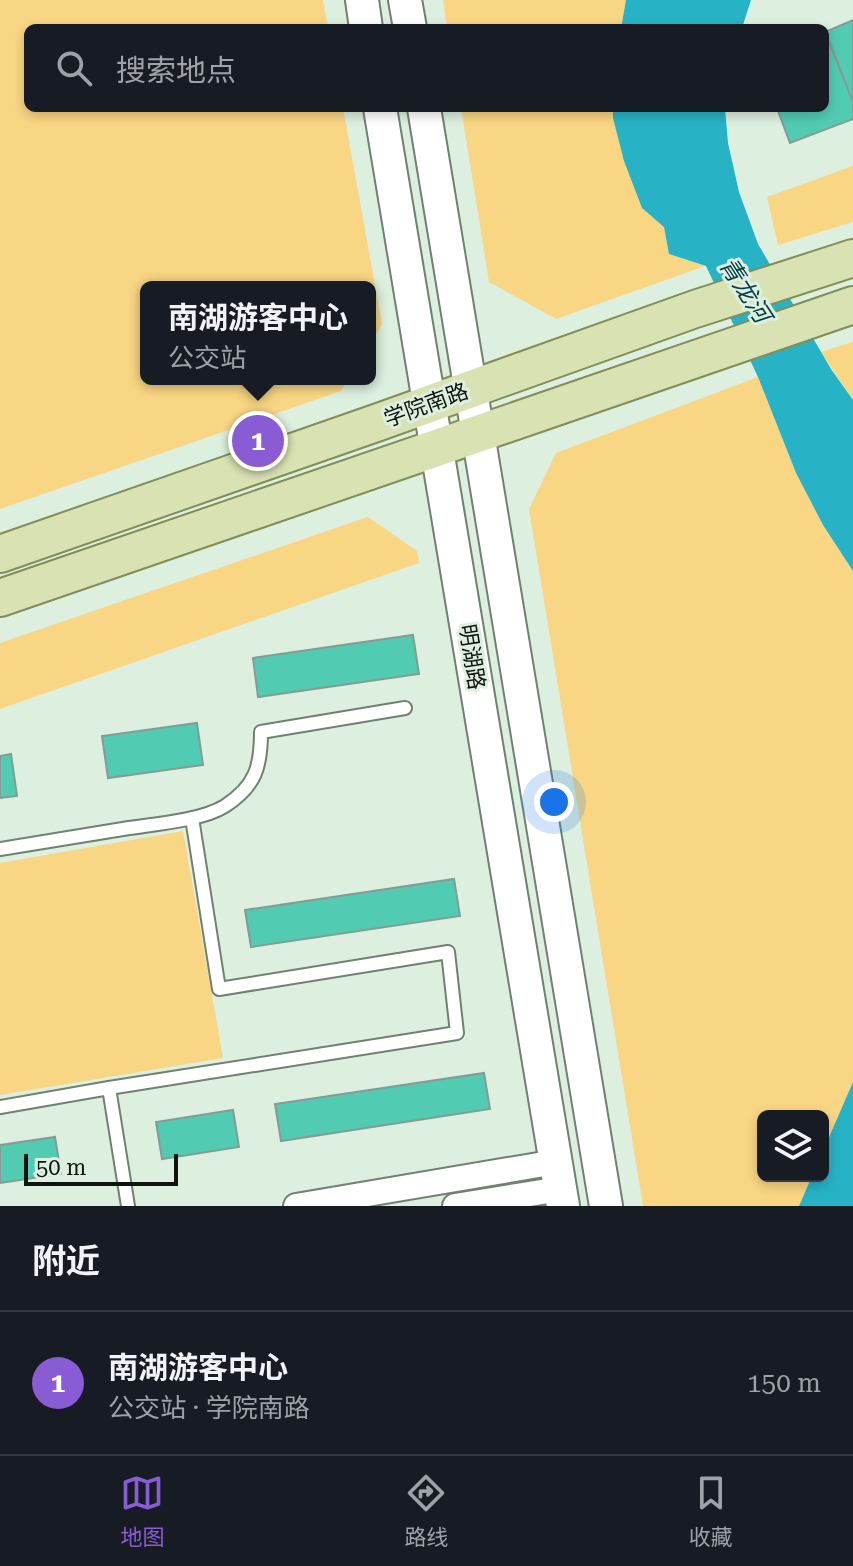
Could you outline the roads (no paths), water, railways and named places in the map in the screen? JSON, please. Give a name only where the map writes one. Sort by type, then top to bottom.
[{"type":"main road","points":[[362,0],[365,24]]},
{"type":"main road","points":[[405,0],[409,24]]},
{"type":"main road","name":"明湖路","points":[[381,112],[560,1186]]},
{"type":"main road","name":"明湖路","points":[[425,112],[606,1206]]},
{"type":"main road","name":"学院南路","points":[[0,554],[695,309],[853,258]]},
{"type":"main road","name":"学院南路","points":[[0,598],[844,308]]},
{"type":"street","points":[[296,1206],[560,1186]]},
{"type":"street","points":[[455,1206],[560,1186]]},
{"type":"lane","points":[[0,849],[192,818],[224,807],[242,792],[257,772],[261,732],[405,708]]},
{"type":"lane","points":[[0,1107],[457,1033],[448,952],[219,989],[192,818]]},
{"type":"lane","points":[[109,1088],[128,1206]]},
{"type":"water","points":[[626,0],[751,0],[743,24],[622,24]]},
{"type":"water","name":"青龙河","points":[[613,112],[725,112],[728,143],[739,192],[758,244],[831,369],[853,400],[853,571],[823,525],[796,473],[758,377],[706,266],[669,254],[664,227],[642,208],[624,161]]},
{"type":"water","points":[[853,1082],[853,1206],[799,1206],[809,1182],[829,1182],[829,1137]]},
{"type":"place","name":"南湖游客中心","points":[[258,441]]}]
